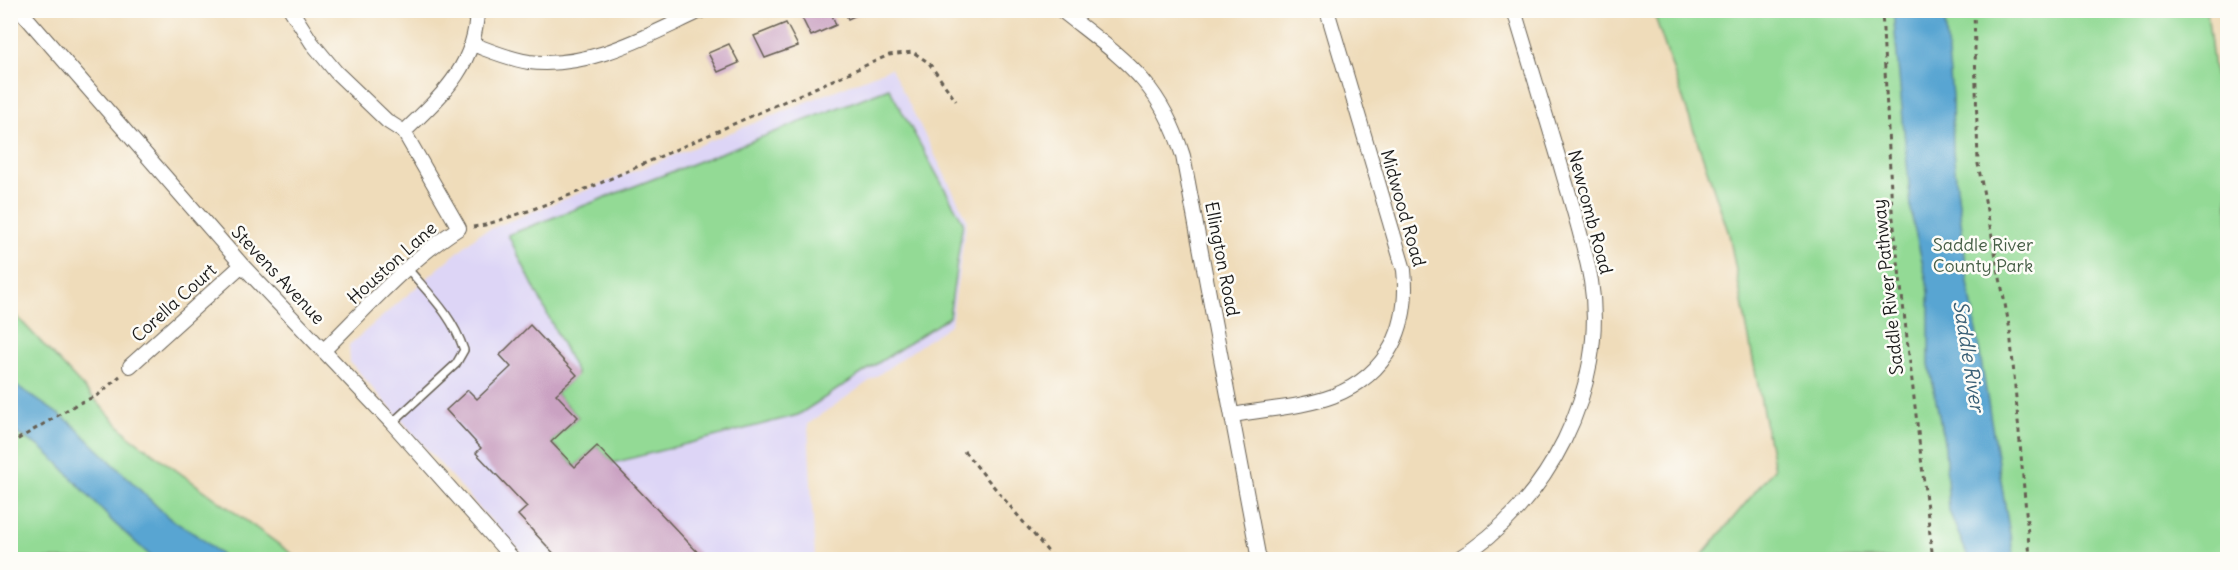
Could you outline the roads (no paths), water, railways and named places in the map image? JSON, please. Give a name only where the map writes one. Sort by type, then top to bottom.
[{"type":"street","name":"Stevens Avenue","points":[[20,10],[242,266],[392,423],[514,560]]},
{"type":"street","points":[[291,10],[312,43],[336,72],[382,116],[404,132],[450,86],[462,68],[472,44],[477,10]]},
{"type":"street","points":[[472,44],[502,56],[528,62],[579,61],[603,55],[703,10]]},
{"type":"street","name":"Ellington Road","points":[[1061,10],[1130,65],[1147,83],[1175,129],[1184,156],[1259,560]]},
{"type":"street","name":"Midwood Road","points":[[1233,415],[1317,401],[1350,388],[1366,378],[1381,363],[1392,346],[1404,312],[1406,291],[1404,270],[1326,10]]},
{"type":"street","name":"Newcomb Road","points":[[1456,560],[1492,534],[1514,513],[1534,490],[1553,461],[1578,406],[1592,342],[1591,282],[1578,222],[1514,10]]},
{"type":"street","name":"Houston Lane","points":[[323,351],[408,269],[442,239],[459,228],[404,132]]},
{"type":"street","name":"Corella Court","points":[[130,366],[242,266]]},
{"type":"lane","points":[[392,423],[456,364],[464,350],[458,332],[448,315],[408,269]]},
{"type":"water","name":"Saddle River","points":[[1893,11],[1944,11],[1952,96],[1953,152],[1968,282],[2014,559],[1969,559],[1949,511],[1945,447],[1929,364],[1929,291],[1912,218]]},
{"type":"water","points":[[10,381],[70,422],[169,518],[201,538],[226,559],[154,559],[113,522],[58,463],[39,446],[11,430]]},
{"type":"park label","name":"Saddle River County Park","points":[[1983,255]]}]
